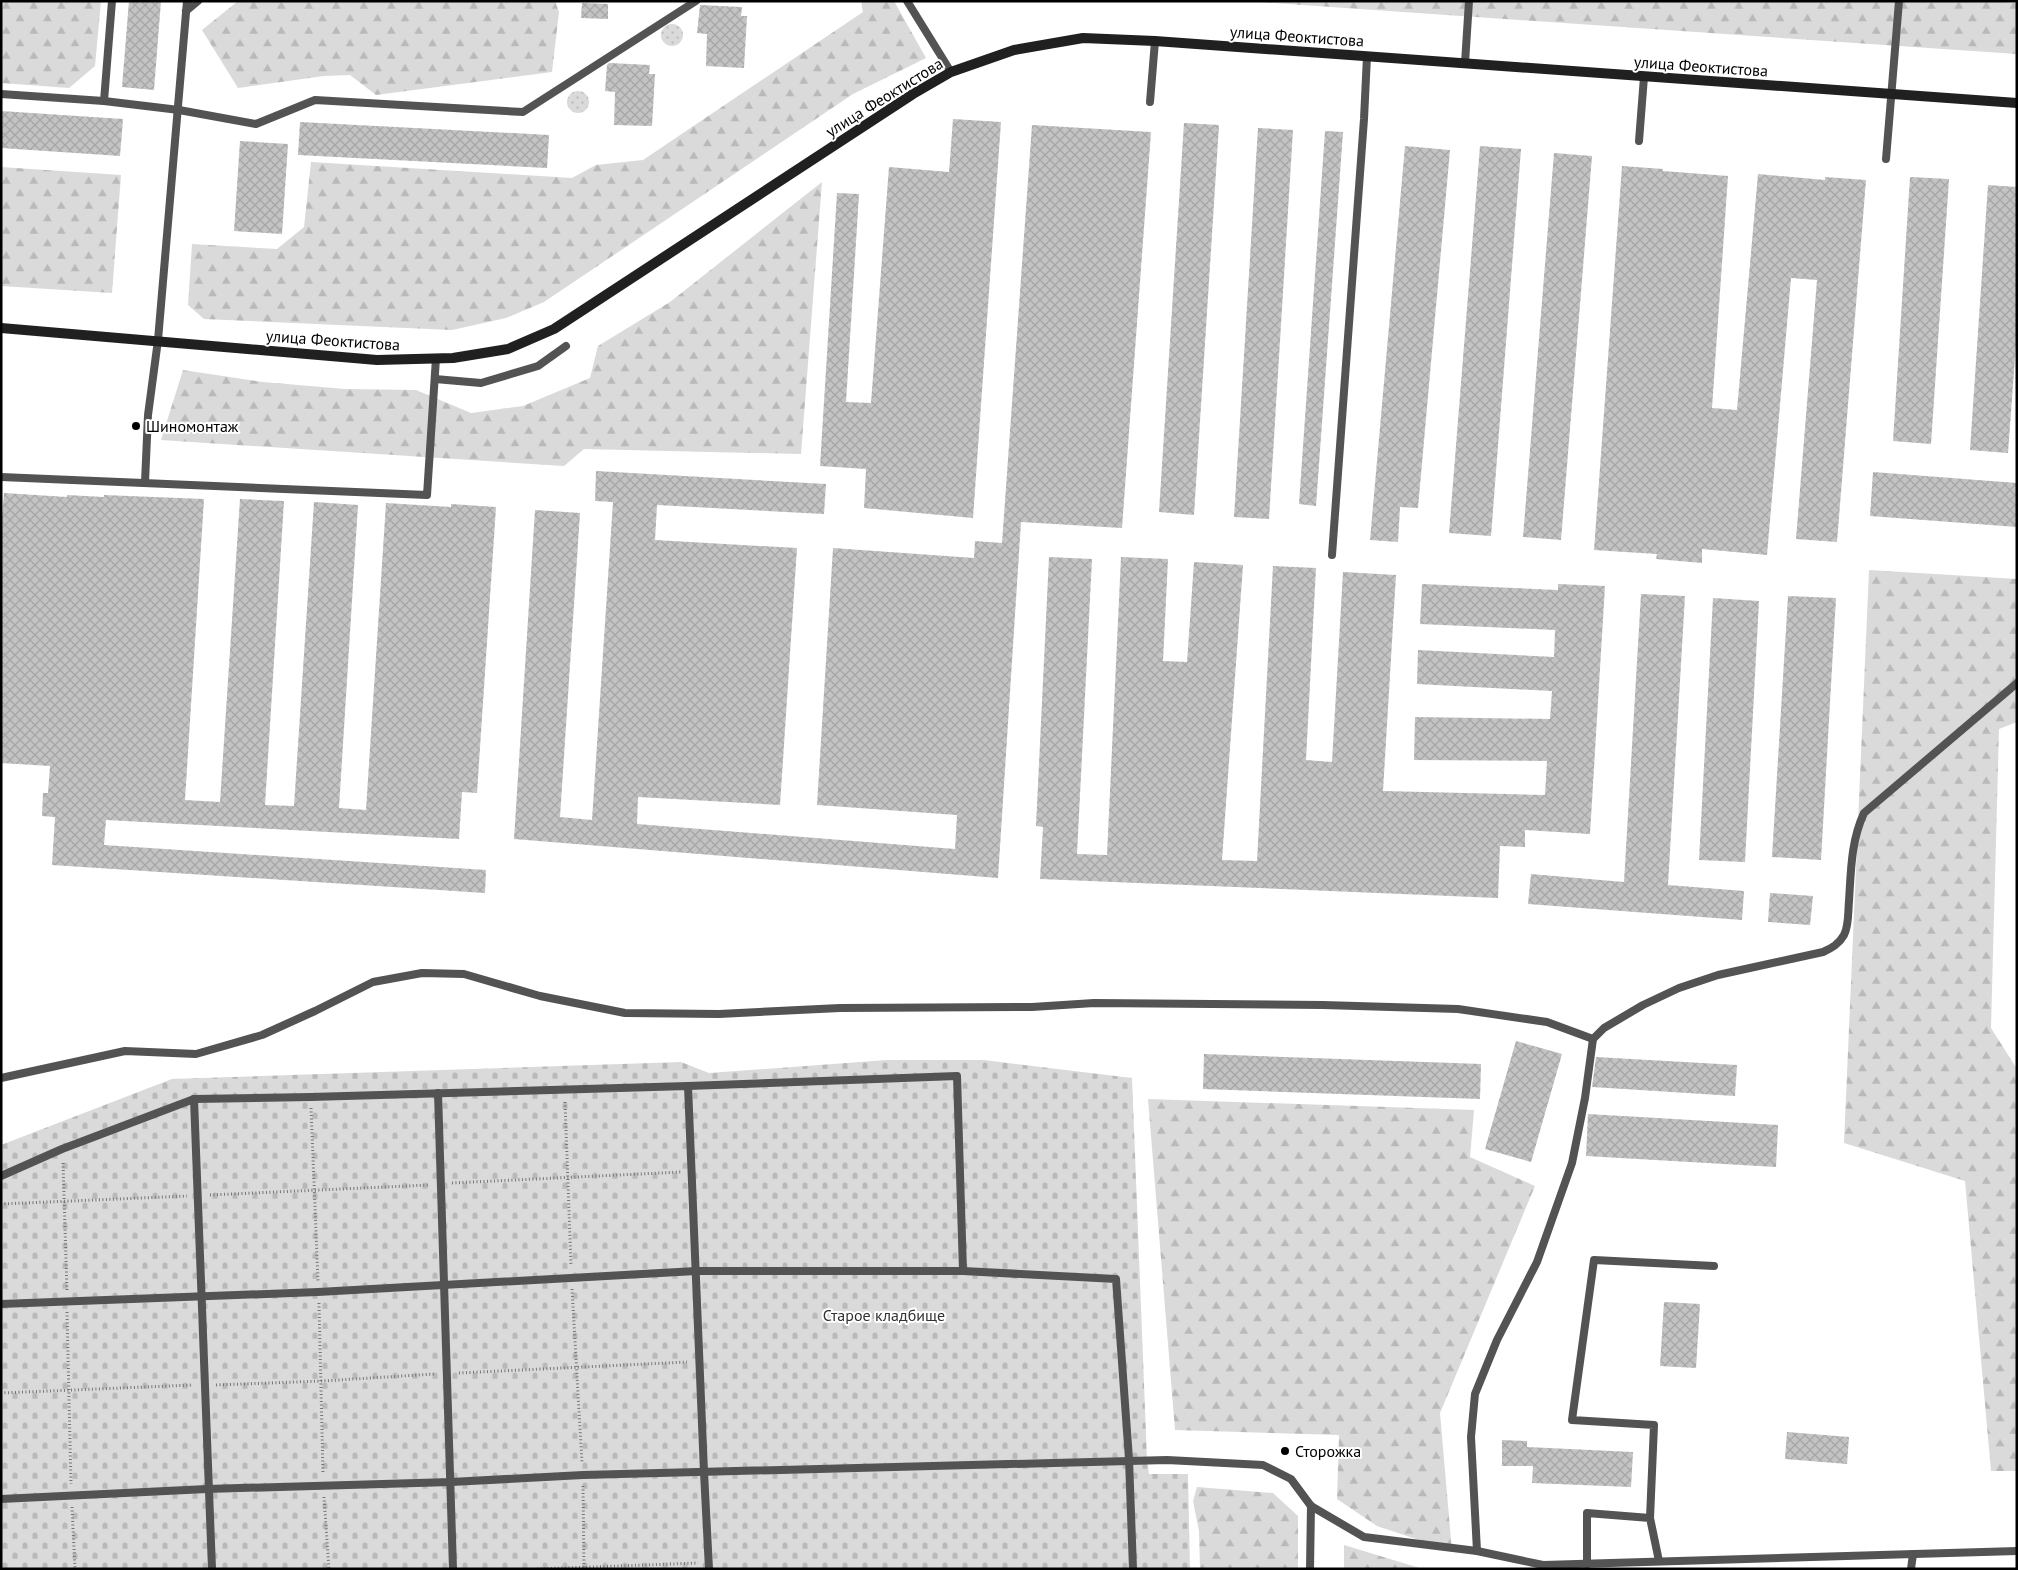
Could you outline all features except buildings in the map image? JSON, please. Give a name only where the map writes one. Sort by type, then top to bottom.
[{"type":"street","name":"улица Феоктистова","points":[[1,328],[377,360],[453,358],[508,349],[554,328],[913,94],[951,72],[1014,50],[1083,38],[1155,41],[2017,103]]},
{"type":"lane","points":[[104,101],[112,1]]},
{"type":"lane","points":[[145,482],[148,415],[158,340],[187,1]]},
{"type":"lane","points":[[186,11],[198,1]]},
{"type":"lane","points":[[1,94],[104,101],[179,110],[256,124],[315,100],[524,112],[696,1]]},
{"type":"lane","points":[[908,1],[951,72]]},
{"type":"lane","points":[[1465,64],[1469,1]]},
{"type":"lane","points":[[1886,159],[1899,1]]},
{"type":"lane","points":[[1150,102],[1155,41]]},
{"type":"lane","points":[[1332,555],[1367,56]]},
{"type":"lane","points":[[1639,141],[1644,77]]},
{"type":"lane","points":[[435,378],[481,383],[538,366],[566,346]]},
{"type":"lane","points":[[1,477],[427,495],[436,358]]},
{"type":"lane","points":[[1477,1551],[1471,1437],[1475,1394],[1497,1340],[1537,1262],[1572,1163],[1585,1098],[1593,1039],[1604,1028],[1643,1005],[1679,988],[1718,975],[1824,952],[1835,946],[1844,935],[1848,919],[1853,846],[1857,827],[1864,813],[2017,683]]},
{"type":"lane","points":[[1,1078],[125,1051],[196,1054],[262,1035],[373,982],[422,973],[464,974],[540,996],[625,1013],[720,1014],[840,1008],[1032,1007],[1094,1003],[1458,1009],[1547,1022],[1593,1039]]},
{"type":"lane","points":[[1,1176],[62,1149],[194,1098],[311,1097],[957,1076],[963,1271]]},
{"type":"lane","points":[[688,1086],[709,1566]]},
{"type":"lane","points":[[438,1093],[453,1569]]},
{"type":"lane","points":[[194,1098],[207,1490],[212,1569]]},
{"type":"lane","points":[[1659,1562],[1650,1518],[1654,1426],[1572,1420],[1594,1260],[1714,1266]]},
{"type":"lane","points":[[1,1304],[318,1292],[572,1276],[696,1271],[963,1271],[1116,1279],[1129,1459],[1133,1569]]},
{"type":"lane","points":[[1,1499],[323,1485],[451,1482],[583,1475],[1129,1459],[1263,1465],[1291,1479],[1311,1506],[1364,1537],[1477,1551],[1543,1565],[2017,1551]]},
{"type":"lane","points":[[1310,1569],[1311,1506]]},
{"type":"lane","points":[[1587,1564],[1587,1513],[1650,1518]]},
{"type":"lane","points":[[1911,1569],[1913,1554]]},
{"type":"path","points":[[564,1089],[576,1367],[583,1475],[584,1568]]},
{"type":"path","points":[[311,1097],[322,1381],[323,1485],[329,1569]]},
{"type":"path","points":[[62,1149],[70,1390],[71,1497],[75,1569]]},
{"type":"path","points":[[1,1204],[314,1192],[568,1177],[692,1172]]},
{"type":"path","points":[[1,1393],[322,1381],[700,1362]]},
{"type":"path","points":[[536,1569],[709,1566]]},
{"type":"green space","points":[[1,1],[101,1],[95,66],[69,88],[1,83]]},
{"type":"green space","points":[[238,1],[555,1],[559,12],[552,72],[376,95],[350,75],[324,76],[238,88],[202,30]]},
{"type":"green space","points":[[861,1],[894,1],[926,58],[853,94],[544,302],[506,318],[452,330],[204,319],[188,305],[192,244],[277,249],[304,227],[311,162],[572,178],[596,165],[643,160],[863,12]]},
{"type":"green space","points":[[1243,1],[1985,1],[2017,3],[2017,54]]},
{"type":"green space","points":[[672,24],[680,27],[683,35],[680,43],[672,46],[664,43],[661,35],[664,27]]},
{"type":"green space","points":[[578,91],[586,94],[589,102],[586,110],[578,113],[570,110],[567,102],[570,94]]},
{"type":"green space","points":[[1,167],[121,175],[112,293],[1,286]]},
{"type":"green space","points":[[822,182],[801,454],[584,449],[564,466],[161,440],[183,370],[263,382],[345,389],[416,390],[471,413],[523,406],[590,378],[598,346],[670,302]]},
{"type":"green space","points":[[1869,570],[2017,579],[2017,722],[1999,729],[1991,1028],[2017,1069],[2017,1471],[1991,1471],[1965,1181],[1844,1143]]},
{"type":"green space","name":"Старое кладбище","points":[[887,1060],[984,1060],[1132,1078],[1147,1460],[1149,1474],[1188,1474],[1190,1569],[1,1569],[1,1145],[172,1079],[681,1062],[709,1073]]},
{"type":"green space","points":[[1148,1099],[1474,1110],[1470,1157],[1535,1186],[1440,1413],[1452,1551],[1377,1526],[1337,1499],[1339,1435],[1175,1430]]},
{"type":"green space","points":[[1197,1487],[1273,1493],[1298,1516],[1298,1569],[1200,1569],[1199,1531],[1193,1501]]},
{"type":"green space","points":[[1344,1545],[1423,1569],[1344,1569]]},
{"type":"place","name":"Шиномонтаж","points":[[136,426]]},
{"type":"place","name":"Сторожка","points":[[1285,1451]]}]
